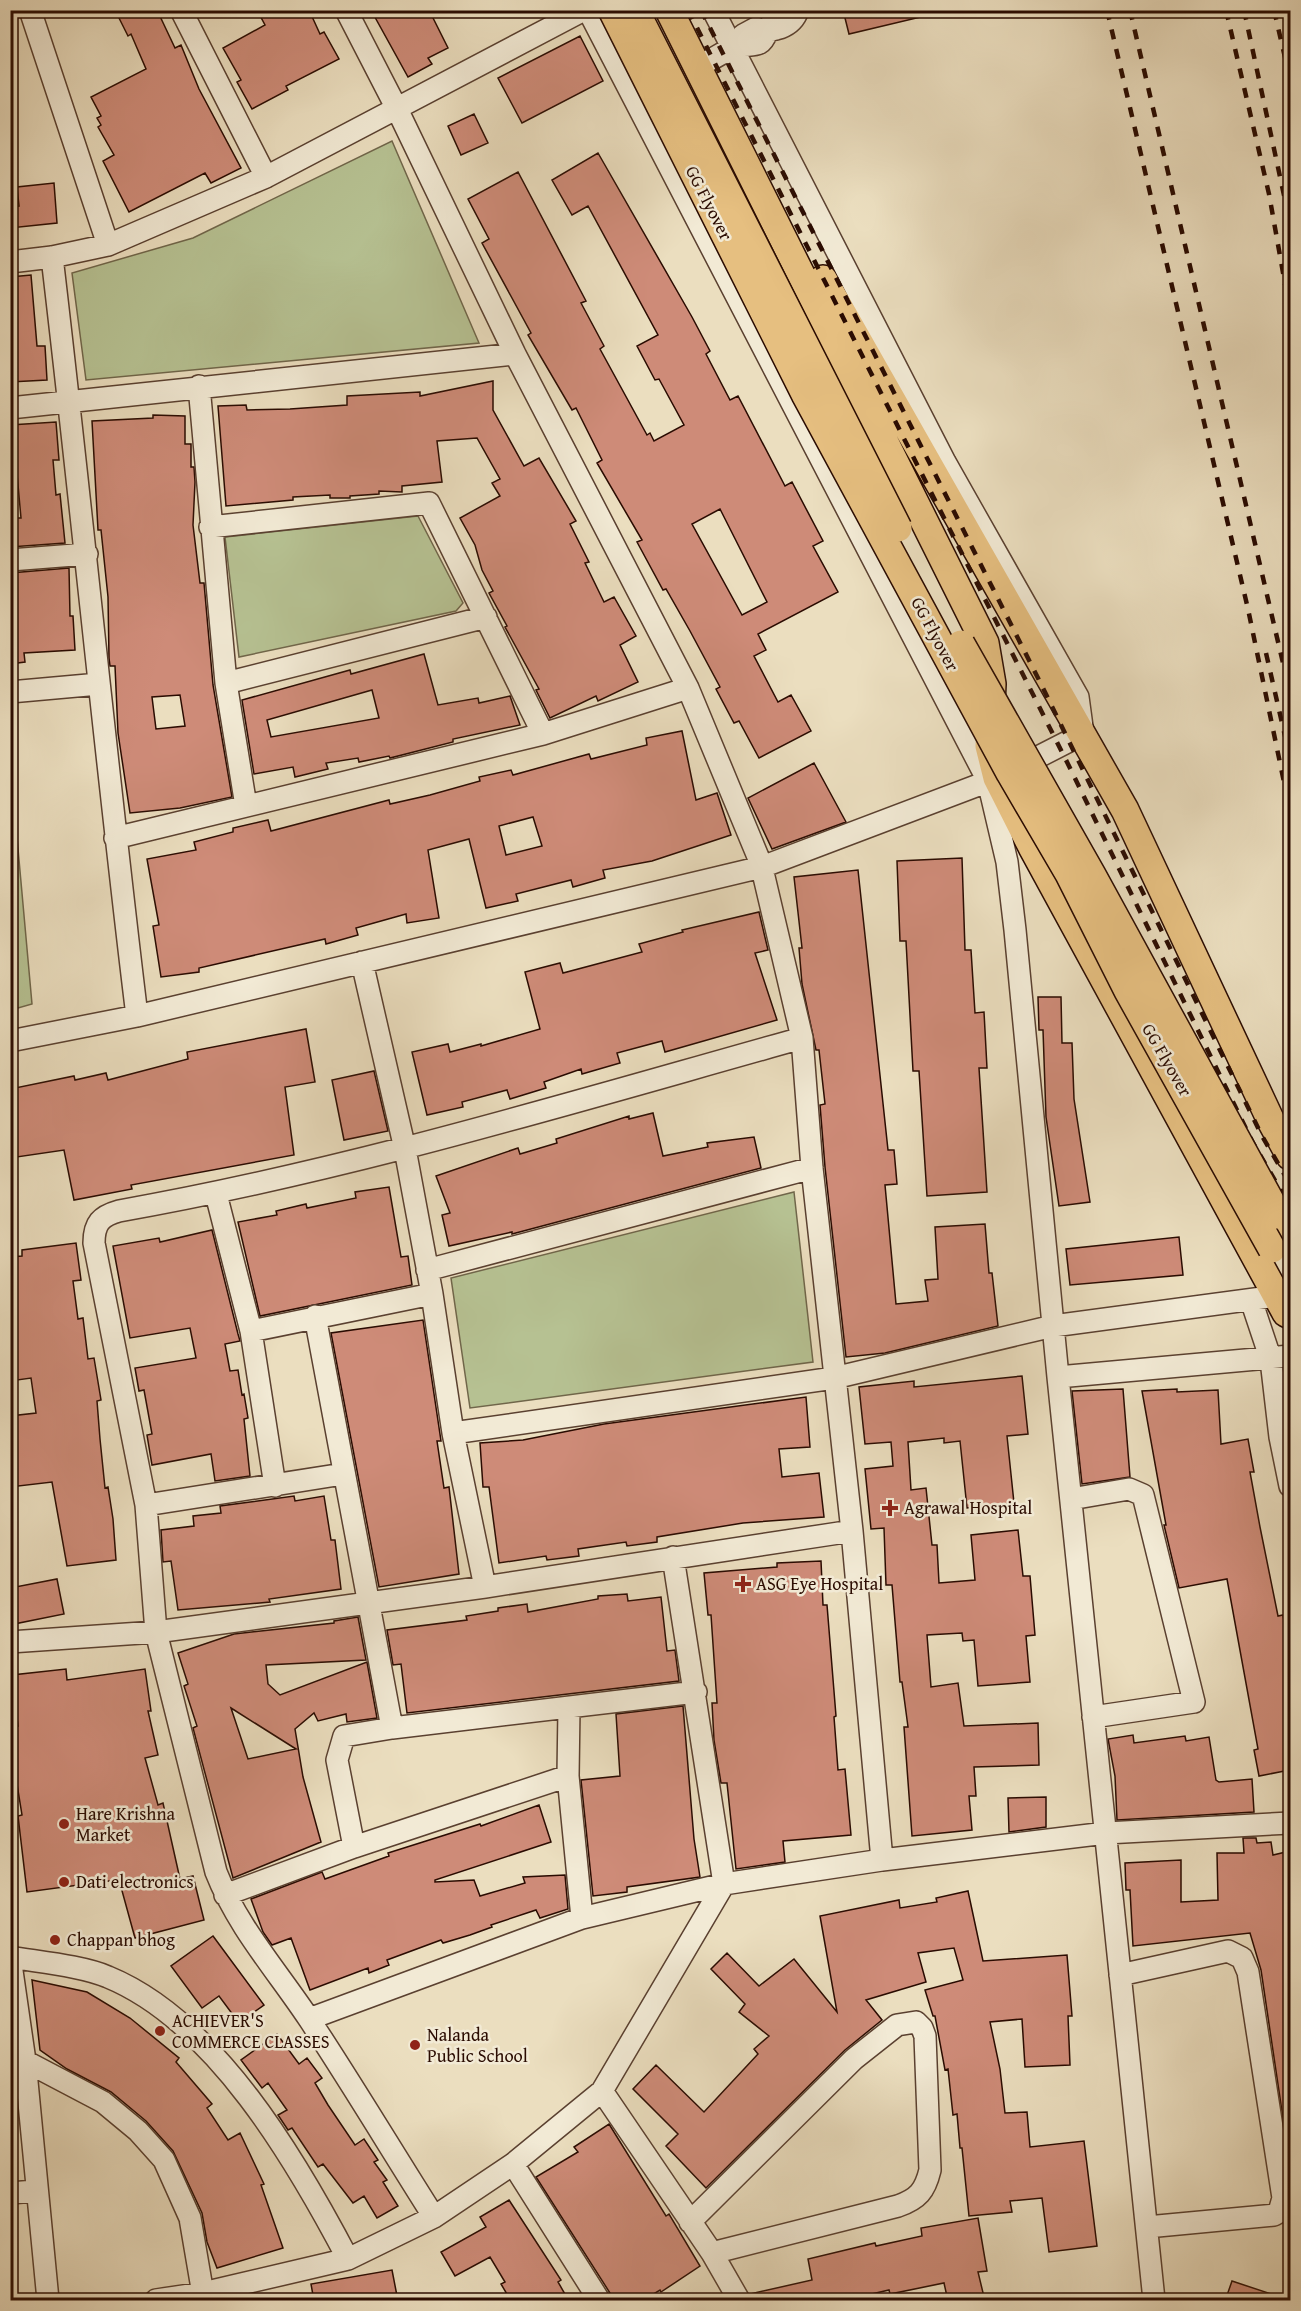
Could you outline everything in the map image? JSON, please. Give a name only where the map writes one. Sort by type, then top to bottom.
[{"type":"main road","name":"GG Flyover","points":[[612,10],[805,394],[1010,773],[1069,874],[1128,991],[1281,1245]]},
{"type":"main road","name":"GG Flyover","points":[[635,10],[928,585],[1092,875],[1278,1215],[1281,1245]]},
{"type":"main road","points":[[669,10],[986,643],[992,684],[989,746],[992,780],[1032,847],[1277,1301]]},
{"type":"main road","points":[[682,10],[769,186],[1125,810],[1266,1111],[1290,1156]]},
{"type":"main road","points":[[1277,1301],[1281,1245]]},
{"type":"street","points":[[30,10],[108,245]]},
{"type":"street","points":[[181,10],[266,177]]},
{"type":"street","points":[[346,10],[397,109],[515,354],[688,688],[762,867],[802,1038],[812,1168],[852,1531],[882,1860]]},
{"type":"street","points":[[10,262],[52,257],[108,245],[266,177],[586,10],[992,780],[1007,862],[1154,2301]]},
{"type":"street","points":[[10,1041],[137,1016],[762,867],[992,780],[1083,734],[1078,697],[945,462],[736,47],[713,10]]},
{"type":"street","points":[[708,61],[736,47],[743,35],[756,28],[795,19],[798,10]]},
{"type":"street","points":[[52,257],[87,554],[115,838],[137,1016]]},
{"type":"street","points":[[10,408],[515,354]]},
{"type":"street","points":[[199,386],[210,527],[226,683],[246,806]]},
{"type":"street","points":[[210,527],[429,503],[543,734]]},
{"type":"street","points":[[10,560],[87,554]]},
{"type":"street","points":[[226,683],[486,617]]},
{"type":"street","points":[[10,692],[99,684]]},
{"type":"street","points":[[115,838],[543,734],[688,688]]},
{"type":"street","points":[[362,963],[405,1149],[432,1294],[453,1433],[485,1587]]},
{"type":"street","points":[[434,2217],[309,2019],[225,1895],[216,1872],[156,1632],[146,1504],[94,1243],[94,1231],[97,1222],[108,1214],[216,1194],[405,1149],[802,1038]]},
{"type":"street","points":[[427,1270],[812,1168]]},
{"type":"street","points":[[216,1194],[251,1331],[275,1486]]},
{"type":"street","points":[[251,1331],[315,1316],[432,1294]]},
{"type":"street","points":[[453,1433],[834,1378],[1053,1326],[1277,1301],[1281,1358],[1280,1437],[1290,1486]]},
{"type":"street","points":[[315,1316],[392,1728]]},
{"type":"street","points":[[1058,1377],[1281,1358]]},
{"type":"street","points":[[146,1504],[343,1474]]},
{"type":"street","points":[[1071,1499],[1130,1490],[1143,1495],[1194,1702],[1093,1717]]},
{"type":"street","points":[[10,1642],[156,1632],[485,1587],[852,1531]]},
{"type":"street","points":[[156,2301],[203,2297],[348,2259],[434,2217],[513,2164],[602,2091],[724,1884],[696,1692],[673,1557]]},
{"type":"street","points":[[354,1846],[337,1760],[344,1736],[392,1728],[696,1692]]},
{"type":"street","points":[[569,1708],[568,1776],[582,1918]]},
{"type":"street","points":[[225,1895],[354,1846],[568,1776]]},
{"type":"street","points":[[309,2019],[582,1918],[724,1884],[882,1860],[1106,1833],[1290,1823]]},
{"type":"street","points":[[1120,1975],[1228,1951],[1242,1958],[1248,1972],[1284,2198],[1279,2212],[1274,2215],[1147,2227]]},
{"type":"street","points":[[48,2301],[25,2061],[10,1957],[107,1976],[145,1995],[184,2024],[212,2053],[282,2143],[316,2198],[348,2259]]},
{"type":"street","points":[[690,2222],[854,2059],[897,2025],[916,2022],[922,2028],[925,2036],[930,2170],[927,2185],[921,2194],[915,2200],[898,2206],[712,2253]]},
{"type":"street","points":[[25,2061],[103,2102],[138,2131],[165,2160],[190,2218],[203,2297]]},
{"type":"street","points":[[602,2091],[712,2253],[739,2301]]},
{"type":"street","points":[[513,2164],[599,2301]]},
{"type":"street","points":[[10,2193],[36,2191]]},
{"type":"green space","points":[[392,141],[479,343],[86,380],[72,273],[193,238]]},
{"type":"green space","points":[[418,516],[463,603],[456,611],[239,657],[225,537]]},
{"type":"green space","points":[[10,760],[32,1004],[11,1010],[10,1010]]},
{"type":"green space","points":[[794,1192],[813,1362],[470,1408],[451,1278]]},
{"type":"building","points":[[115,10],[157,10],[175,48],[181,45],[199,89],[241,168],[211,183],[205,173],[129,212],[103,161],[114,155],[98,127],[101,125],[97,118],[101,116],[91,97],[146,69],[131,34],[128,36]]},
{"type":"building","points":[[257,10],[309,10],[320,34],[324,32],[339,59],[286,86],[288,90],[252,109],[237,82],[241,80],[223,48],[265,25]]},
{"type":"building","points":[[371,10],[429,10],[448,48],[428,58],[432,64],[408,77]]},
{"type":"building","points":[[843,10],[924,10],[925,16],[849,34]]},
{"type":"building","points":[[580,36],[603,81],[522,123],[498,78]]},
{"type":"building","points":[[474,114],[488,143],[461,155],[448,126]]},
{"type":"building","points":[[598,153],[692,317],[710,351],[706,354],[730,400],[738,396],[785,486],[792,482],[823,541],[813,546],[838,592],[758,634],[766,650],[754,656],[778,702],[791,695],[811,731],[759,758],[739,721],[734,723],[716,689],[720,687],[666,589],[663,590],[637,542],[642,540],[597,463],[602,460],[576,408],[572,410],[528,335],[531,333],[482,243],[489,239],[468,199],[518,172],[586,301],[581,303],[604,346],[600,349],[647,435],[650,433],[654,441],[684,425],[659,379],[655,380],[637,346],[658,335],[588,206],[572,215],[552,180]],"holes":[[[720,509],[767,602],[742,615],[692,524]]]},
{"type":"building","points":[[54,183],[57,223],[10,228],[10,207],[19,206],[17,187]]},
{"type":"building","points":[[31,275],[37,346],[45,346],[47,380],[10,382],[10,277]]},
{"type":"building","points":[[493,381],[493,410],[524,466],[539,458],[576,521],[570,524],[589,562],[585,563],[604,602],[614,597],[636,636],[620,645],[638,682],[598,701],[596,696],[550,718],[536,690],[539,689],[489,593],[493,591],[482,570],[475,545],[460,518],[500,496],[492,483],[500,479],[477,438],[437,441],[442,482],[402,486],[402,492],[379,491],[379,494],[350,496],[350,498],[330,498],[330,495],[293,497],[293,500],[226,506],[218,406],[246,405],[247,410],[347,405],[347,396],[420,392],[420,396]]},
{"type":"building","points":[[153,415],[185,416],[185,444],[191,444],[191,467],[194,467],[195,482],[193,525],[200,583],[204,583],[213,685],[232,797],[180,808],[130,813],[118,733],[115,666],[110,666],[109,658],[108,597],[101,530],[98,530],[92,421],[153,418]],"holes":[[[180,695],[185,726],[156,729],[152,697]]]},
{"type":"building","points":[[56,422],[59,460],[53,460],[56,495],[60,494],[65,543],[10,547],[10,518],[21,518],[16,463],[10,463],[10,425]]},
{"type":"building","points":[[69,568],[70,616],[73,616],[75,650],[24,653],[25,662],[10,664],[10,573]]},
{"type":"building","points":[[424,654],[438,705],[478,698],[479,703],[510,696],[520,725],[453,739],[453,742],[390,758],[389,756],[359,762],[358,758],[326,763],[328,769],[295,777],[293,767],[254,774],[242,700],[350,670],[351,674]],"holes":[[[372,690],[379,718],[271,737],[267,720]]]},
{"type":"building","points":[[682,731],[696,800],[717,793],[731,835],[652,861],[603,870],[605,878],[573,887],[571,880],[516,894],[518,901],[486,908],[469,839],[428,850],[439,918],[407,923],[406,914],[356,928],[358,935],[326,944],[325,939],[199,968],[199,972],[161,977],[153,926],[159,925],[147,859],[196,850],[194,842],[233,832],[233,828],[268,820],[271,831],[389,800],[390,804],[430,795],[480,781],[479,777],[511,770],[513,775],[589,754],[591,759],[647,745],[646,738]],"holes":[[[533,817],[542,846],[506,855],[499,826]]]},
{"type":"building","points":[[814,763],[846,822],[772,849],[748,798]]},
{"type":"building","points":[[962,858],[965,950],[971,950],[975,1013],[984,1012],[987,1068],[979,1068],[987,1192],[927,1196],[919,1071],[913,1071],[906,941],[900,941],[897,861]]},
{"type":"building","points":[[858,870],[888,1150],[894,1150],[897,1184],[885,1185],[896,1304],[928,1301],[925,1280],[938,1279],[935,1227],[985,1224],[989,1273],[992,1273],[998,1326],[885,1353],[846,1357],[825,1167],[820,1105],[825,1104],[819,1050],[816,1050],[802,984],[799,948],[802,948],[794,877]]},
{"type":"building","points":[[759,912],[768,950],[755,953],[777,1020],[665,1052],[662,1041],[617,1053],[620,1063],[582,1074],[581,1069],[544,1082],[546,1088],[510,1099],[507,1090],[462,1102],[463,1107],[427,1115],[412,1052],[448,1044],[450,1052],[481,1044],[481,1046],[540,1029],[525,972],[560,963],[563,973],[642,952],[639,944],[683,932],[682,930]]},
{"type":"building","points":[[1038,997],[1061,997],[1062,1043],[1072,1043],[1074,1099],[1090,1202],[1059,1206],[1046,1117],[1043,1030],[1039,1030]]},
{"type":"building","points":[[306,1029],[315,1082],[285,1087],[294,1155],[131,1185],[132,1189],[74,1200],[64,1150],[10,1158],[10,1089],[74,1076],[75,1080],[106,1073],[108,1080],[188,1059],[187,1052]]},
{"type":"building","points":[[374,1071],[388,1131],[344,1140],[332,1080]]},
{"type":"building","points":[[653,1113],[663,1156],[708,1147],[707,1143],[754,1137],[761,1168],[512,1234],[512,1232],[449,1246],[442,1215],[450,1213],[436,1176],[518,1148],[520,1154],[557,1143],[556,1139],[629,1116],[629,1119]]},
{"type":"building","points":[[389,1187],[401,1257],[408,1256],[412,1285],[260,1316],[238,1222],[277,1215],[276,1211],[306,1204],[307,1208],[356,1198],[355,1192]]},
{"type":"building","points":[[212,1230],[240,1341],[225,1344],[230,1371],[238,1370],[242,1395],[244,1394],[248,1418],[244,1419],[250,1476],[215,1481],[211,1454],[152,1465],[147,1435],[152,1434],[144,1390],[139,1391],[135,1368],[196,1358],[190,1328],[130,1338],[113,1246],[159,1238],[160,1242]]},
{"type":"building","points":[[1179,1237],[1183,1275],[1070,1285],[1066,1249]]},
{"type":"building","points":[[76,1243],[81,1280],[73,1281],[78,1319],[83,1318],[88,1359],[94,1358],[101,1400],[97,1401],[100,1439],[105,1488],[108,1487],[113,1519],[116,1560],[67,1566],[52,1482],[10,1487],[10,1416],[36,1413],[31,1378],[10,1381],[10,1257],[22,1256],[22,1250]]},
{"type":"building","points":[[423,1320],[441,1441],[437,1441],[444,1488],[449,1487],[459,1574],[379,1587],[331,1333]]},
{"type":"building","points":[[1022,1376],[1028,1434],[1007,1436],[1014,1503],[967,1508],[960,1441],[944,1443],[944,1438],[908,1442],[911,1490],[926,1488],[932,1545],[937,1545],[939,1583],[975,1580],[971,1535],[1018,1530],[1023,1576],[1030,1576],[1035,1635],[1026,1636],[1030,1682],[978,1686],[974,1640],[963,1641],[962,1633],[927,1635],[931,1687],[958,1683],[964,1726],[1038,1723],[1039,1765],[974,1767],[976,1796],[969,1796],[972,1830],[912,1836],[904,1727],[908,1727],[902,1682],[900,1682],[892,1585],[886,1585],[884,1528],[871,1529],[865,1469],[893,1466],[891,1442],[865,1444],[859,1387],[914,1381],[914,1387]]},
{"type":"building","points":[[1123,1389],[1130,1477],[1082,1484],[1072,1391]]},
{"type":"building","points":[[1177,1389],[1177,1392],[1218,1390],[1221,1444],[1248,1439],[1254,1472],[1250,1472],[1260,1527],[1278,1616],[1283,1615],[1290,1652],[1290,1689],[1287,1689],[1290,1710],[1290,1770],[1259,1776],[1254,1750],[1258,1749],[1227,1579],[1179,1588],[1164,1525],[1166,1525],[1142,1391]]},
{"type":"building","points":[[806,1397],[810,1447],[779,1449],[782,1477],[819,1473],[824,1517],[743,1523],[657,1537],[657,1542],[627,1546],[626,1542],[578,1549],[579,1556],[547,1560],[546,1556],[499,1563],[489,1487],[483,1487],[480,1443],[523,1440],[604,1424]]},
{"type":"building","points":[[294,1496],[295,1501],[324,1496],[331,1540],[335,1540],[341,1589],[269,1599],[270,1602],[178,1610],[171,1561],[163,1562],[161,1530],[194,1526],[193,1516],[221,1513],[220,1506]]},
{"type":"building","points":[[821,1561],[823,1605],[827,1605],[838,1770],[845,1769],[851,1835],[783,1841],[785,1862],[736,1869],[727,1783],[721,1783],[714,1740],[712,1703],[717,1703],[711,1615],[708,1615],[704,1573],[777,1567],[777,1563]]},
{"type":"building","points":[[57,1579],[64,1614],[14,1624],[10,1588]]},
{"type":"building","points":[[627,1594],[628,1601],[661,1597],[667,1651],[675,1650],[679,1681],[407,1713],[401,1664],[393,1665],[387,1630],[467,1620],[466,1616],[498,1611],[498,1608],[527,1604],[528,1612],[598,1599],[598,1596]]},
{"type":"building","points":[[358,1617],[366,1660],[266,1665],[268,1684],[280,1695],[367,1662],[377,1718],[347,1722],[346,1714],[318,1721],[314,1713],[295,1729],[303,1777],[321,1842],[233,1878],[193,1728],[197,1726],[184,1686],[188,1684],[178,1653],[234,1634],[334,1623],[334,1621]],"holes":[[[231,1708],[296,1749],[248,1759]]]},
{"type":"building","points":[[66,1669],[67,1680],[145,1669],[151,1711],[148,1711],[158,1755],[145,1758],[158,1805],[163,1803],[180,1879],[193,1876],[204,1920],[135,1938],[121,1887],[119,1888],[116,1880],[27,1892],[18,1816],[22,1815],[10,1741],[10,1727],[18,1726],[12,1675]]},
{"type":"building","points":[[683,1706],[694,1839],[700,1877],[627,1887],[627,1892],[593,1896],[581,1780],[620,1776],[616,1714]]},
{"type":"building","points":[[1133,1735],[1134,1743],[1185,1736],[1186,1741],[1209,1737],[1216,1780],[1219,1782],[1252,1779],[1254,1812],[1117,1820],[1115,1776],[1108,1739]]},
{"type":"building","points":[[1046,1797],[1046,1827],[1009,1832],[1008,1798]]},
{"type":"building","points":[[539,1805],[551,1842],[435,1880],[435,1882],[474,1880],[480,1896],[525,1883],[523,1877],[565,1875],[568,1909],[540,1918],[536,1910],[491,1925],[492,1927],[470,1935],[443,1943],[441,1940],[387,1960],[389,1965],[369,1973],[368,1968],[310,1990],[291,1938],[272,1945],[263,1932],[251,1899],[322,1872],[325,1879],[389,1856],[388,1853],[480,1824],[481,1826]]},
{"type":"building","points":[[1243,1838],[1256,1838],[1257,1843],[1271,1842],[1273,1855],[1290,1851],[1290,2117],[1283,2118],[1261,1970],[1250,1933],[1133,1946],[1130,1890],[1126,1890],[1125,1863],[1181,1860],[1181,1902],[1218,1900],[1217,1853],[1244,1853]]},
{"type":"building","points":[[968,1891],[983,1961],[1067,1955],[1072,2016],[1068,2016],[1070,2065],[1025,2067],[1022,2019],[990,2022],[1000,2069],[1005,2113],[1027,2112],[1030,2147],[1084,2141],[1097,2246],[1049,2252],[1042,2198],[1010,2201],[1012,2212],[969,2216],[957,2114],[953,2115],[948,2069],[945,2070],[935,2016],[933,2016],[925,1990],[963,1980],[954,1948],[918,1953],[926,1982],[866,2000],[882,2020],[845,2050],[706,2188],[666,2146],[678,2134],[633,2089],[656,2065],[704,2112],[758,2054],[754,2049],[769,2036],[739,2012],[745,2004],[711,1969],[727,1953],[759,1986],[794,1959],[837,2012],[820,1916],[899,1900],[900,1908],[937,1902],[936,1898]]},
{"type":"building","points":[[213,1936],[264,2005],[239,2023],[219,1996],[202,2008],[171,1966]]},
{"type":"building","points":[[32,1980],[87,1992],[130,2018],[179,2058],[176,2062],[212,2104],[207,2108],[228,2140],[240,2133],[264,2184],[261,2185],[283,2248],[217,2268],[207,2242],[202,2213],[173,2151],[146,2121],[111,2092],[67,2069],[40,2050]]},
{"type":"building","points":[[277,2034],[299,2064],[307,2058],[322,2078],[315,2083],[328,2105],[355,2145],[364,2139],[378,2160],[374,2162],[387,2180],[383,2182],[398,2206],[377,2218],[364,2196],[353,2203],[323,2164],[318,2167],[292,2128],[288,2130],[278,2115],[287,2110],[268,2083],[262,2088],[241,2060]]},
{"type":"building","points":[[609,2124],[666,2216],[669,2214],[700,2266],[661,2292],[660,2290],[642,2301],[612,2301],[610,2293],[536,2177],[578,2152],[574,2147]]},
{"type":"building","points":[[509,2200],[561,2280],[558,2282],[569,2301],[511,2301],[501,2284],[505,2282],[490,2257],[455,2276],[441,2252],[486,2227],[480,2217]]},
{"type":"building","points":[[978,2218],[987,2271],[978,2272],[985,2301],[948,2301],[944,2283],[890,2294],[889,2290],[842,2301],[752,2301],[750,2294],[812,2280],[808,2259],[875,2243],[876,2246],[922,2236],[921,2228]]},
{"type":"building","points":[[392,2270],[398,2301],[314,2301],[311,2284]]},
{"type":"building","points":[[1232,2281],[1283,2298],[1283,2301],[1225,2301]]},
{"type":"railway","points":[[688,10],[1067,762],[1253,1143],[1290,1206]]},
{"type":"railway","points":[[701,10],[1038,678],[1262,1136],[1290,1184]]},
{"type":"railway","points":[[1107,10],[1248,609],[1290,811]]},
{"type":"railway","points":[[1130,10],[1290,693]]},
{"type":"railway","points":[[1226,10],[1269,194],[1290,312]]},
{"type":"railway","points":[[1244,10],[1290,223]]},
{"type":"railway","points":[[1274,10],[1290,79]]},
{"type":"railway","points":[[1266,653],[1290,758]]},
{"type":"place","name":"Agrawal Hospital","points":[[890,1508]]},
{"type":"place","name":"ASG Eye Hospital","points":[[743,1584]]},
{"type":"place","name":"Hare Krishna Market","points":[[64,1824]]},
{"type":"place","name":"Dati electronics","points":[[64,1882]]},
{"type":"place","name":"Chappan bhog","points":[[55,1940]]},
{"type":"place","name":"ACHIEVER'S COMMERCE CLASSES","points":[[160,2031]]},
{"type":"place","name":"Nalanda Public School","points":[[415,2045]]}]
